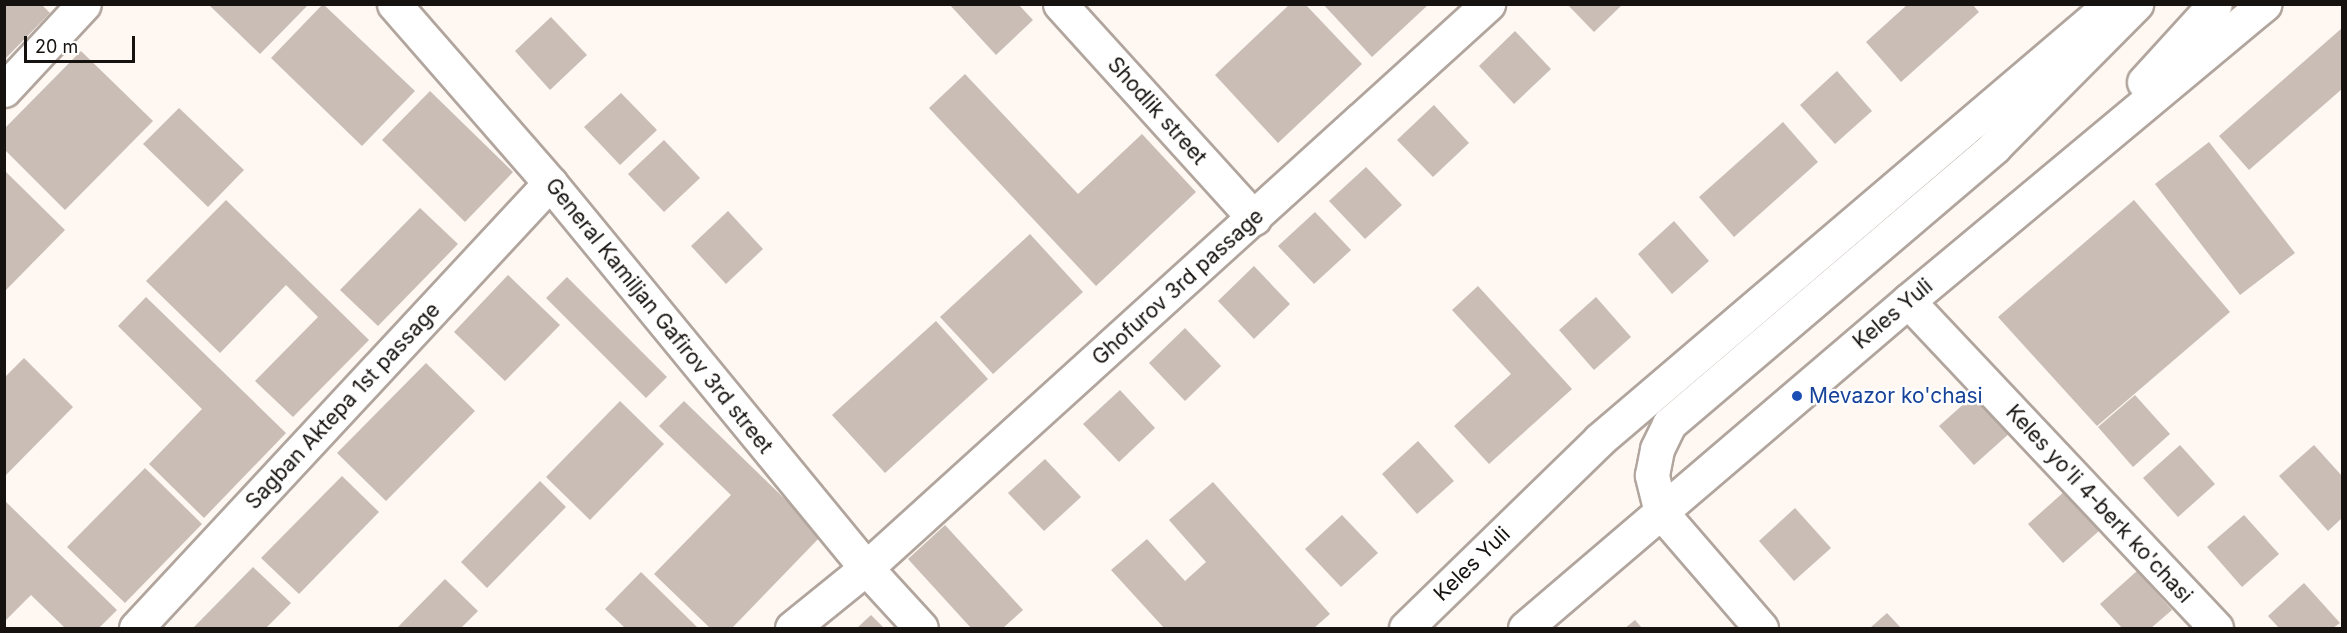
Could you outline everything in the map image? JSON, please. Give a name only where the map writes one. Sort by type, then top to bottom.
[{"type":"street","points":[[4,90],[84,4]]},
{"type":"street","name":"General Kamiljan Gafirov 3rd street","points":[[394,4],[550,183],[866,568],[921,628]]},
{"type":"street","name":"Shodlik street","points":[[1060,4],[1254,218]]},
{"type":"street","name":"Ghofurov 3rd passage","points":[[792,628],[866,568],[1488,4]]},
{"type":"street","name":"Keles Yuli","points":[[1406,628],[1599,440],[2111,4]]},
{"type":"street","points":[[1761,628],[1661,512],[1652,475],[1657,449],[1669,424],[1994,147],[2136,4]]},
{"type":"street","points":[[2059,174],[2215,4]]},
{"type":"street","name":"Keles Yuli","points":[[1525,628],[1908,301],[2264,4]]},
{"type":"street","name":"Sagban Aktepa 1st passage","points":[[136,628],[550,183]]},
{"type":"street","name":"Keles yo'li 4-berk ko'chasi","points":[[1908,301],[2216,628]]},
{"type":"building","points":[[4,4],[41,4],[50,13],[4,60]]},
{"type":"building","points":[[208,4],[309,4],[260,54]]},
{"type":"building","points":[[323,4],[415,91],[362,146],[271,58]]},
{"type":"building","points":[[949,4],[1018,4],[1033,20],[996,55]]},
{"type":"building","points":[[1290,4],[1305,4],[1362,64],[1278,143],[1215,75]]},
{"type":"building","points":[[1323,4],[1429,4],[1372,57]]},
{"type":"building","points":[[1567,4],[1623,4],[1594,32]]},
{"type":"building","points":[[1908,4],[1972,4],[1979,12],[1901,82],[1866,42]]},
{"type":"building","points":[[551,17],[587,55],[550,90],[515,51]]},
{"type":"building","points":[[2342,28],[2342,89],[2249,170],[2219,136]]},
{"type":"building","points":[[1515,31],[1551,69],[1514,104],[1479,66]]},
{"type":"building","points":[[81,51],[153,121],[65,210],[5,150],[5,128]]},
{"type":"building","points":[[1837,71],[1872,111],[1835,144],[1800,105]]},
{"type":"building","points":[[965,74],[1078,194],[1142,134],[1196,192],[1096,286],[929,108]]},
{"type":"building","points":[[430,91],[513,172],[465,222],[382,140]]},
{"type":"building","points":[[621,93],[657,130],[620,165],[584,127]]},
{"type":"building","points":[[1434,105],[1469,143],[1433,177],[1397,140]]},
{"type":"building","points":[[179,108],[244,170],[208,207],[143,144]]},
{"type":"building","points":[[1783,122],[1818,162],[1734,237],[1699,197]]},
{"type":"building","points":[[664,140],[700,178],[664,212],[628,174]]},
{"type":"building","points":[[2209,142],[2295,253],[2240,295],[2155,184]]},
{"type":"building","points":[[1366,167],[1402,205],[1365,239],[1329,201]]},
{"type":"building","points":[[4,170],[65,230],[4,292]]},
{"type":"building","points":[[226,200],[369,340],[293,417],[255,381],[318,317],[286,285],[220,353],[146,281]]},
{"type":"building","points":[[2134,200],[2230,312],[2097,426],[1998,317]]},
{"type":"building","points":[[420,208],[458,244],[378,326],[340,290]]},
{"type":"building","points":[[728,211],[763,249],[726,284],[691,246]]},
{"type":"building","points":[[1315,212],[1351,250],[1314,284],[1278,246]]},
{"type":"building","points":[[1674,221],[1709,261],[1672,294],[1638,254]]},
{"type":"building","points":[[1030,234],[1083,292],[993,374],[940,317]]},
{"type":"building","points":[[1254,266],[1290,304],[1254,339],[1218,301]]},
{"type":"building","points":[[508,275],[560,325],[505,381],[454,332]]},
{"type":"building","points":[[567,277],[667,377],[646,398],[546,298]]},
{"type":"building","points":[[1478,286],[1572,389],[1489,464],[1454,426],[1511,374],[1452,310]]},
{"type":"building","points":[[146,297],[286,433],[204,518],[149,464],[202,409],[118,326]]},
{"type":"building","points":[[1596,297],[1631,337],[1594,370],[1559,330]]},
{"type":"building","points":[[936,321],[988,379],[885,473],[832,415]]},
{"type":"building","points":[[1185,328],[1221,366],[1185,401],[1149,363]]},
{"type":"building","points":[[24,358],[73,407],[4,477],[4,378]]},
{"type":"building","points":[[426,363],[475,411],[386,501],[337,453]]},
{"type":"building","points":[[1120,390],[1155,428],[1119,462],[1083,424]]},
{"type":"building","points":[[1976,393],[2011,432],[1974,465],[1939,426]]},
{"type":"building","points":[[2135,395],[2170,434],[2133,467],[2098,427]]},
{"type":"building","points":[[620,401],[664,444],[590,520],[546,477]]},
{"type":"building","points":[[684,401],[822,535],[732,628],[710,628],[654,574],[731,495],[659,426]]},
{"type":"building","points":[[1418,441],[1454,481],[1417,514],[1382,474]]},
{"type":"building","points":[[2180,445],[2215,484],[2178,517],[2143,478]]},
{"type":"building","points":[[2314,445],[2342,476],[2342,518],[2328,531],[2279,476]]},
{"type":"building","points":[[1045,459],[1081,497],[1044,531],[1008,493]]},
{"type":"building","points":[[145,468],[202,524],[125,603],[67,547]]},
{"type":"building","points":[[342,476],[379,512],[299,594],[261,558]]},
{"type":"building","points":[[540,481],[566,507],[487,588],[461,562]]},
{"type":"building","points":[[1213,482],[1330,614],[1314,628],[1164,628],[1111,570],[1147,539],[1185,581],[1206,562],[1169,520]]},
{"type":"building","points":[[2065,491],[2100,530],[2063,563],[2028,524]]},
{"type":"building","points":[[4,500],[117,610],[99,628],[65,628],[31,595],[4,622]]},
{"type":"building","points":[[1795,508],[1831,548],[1794,581],[1759,541]]},
{"type":"building","points":[[1342,515],[1378,553],[1341,587],[1305,549]]},
{"type":"building","points":[[2244,515],[2279,554],[2242,587],[2207,547]]},
{"type":"building","points":[[945,525],[1023,610],[1003,628],[971,628],[908,559]]},
{"type":"building","points":[[253,567],[291,603],[266,628],[193,628]]},
{"type":"building","points":[[2137,571],[2172,610],[2151,628],[2122,628],[2100,604]]},
{"type":"building","points":[[641,572],[698,628],[625,628],[605,609]]},
{"type":"building","points":[[445,579],[478,611],[461,628],[397,628]]},
{"type":"building","points":[[2304,583],[2340,623],[2333,628],[2279,628],[2268,616]]},
{"type":"building","points":[[1887,613],[1901,628],[1870,628]]},
{"type":"building","points":[[871,615],[884,628],[857,628]]},
{"type":"building","points":[[1635,620],[1642,628],[1625,628]]},
{"type":"place","name":"Mevazor ko'chasi","points":[[1797,396]]}]
